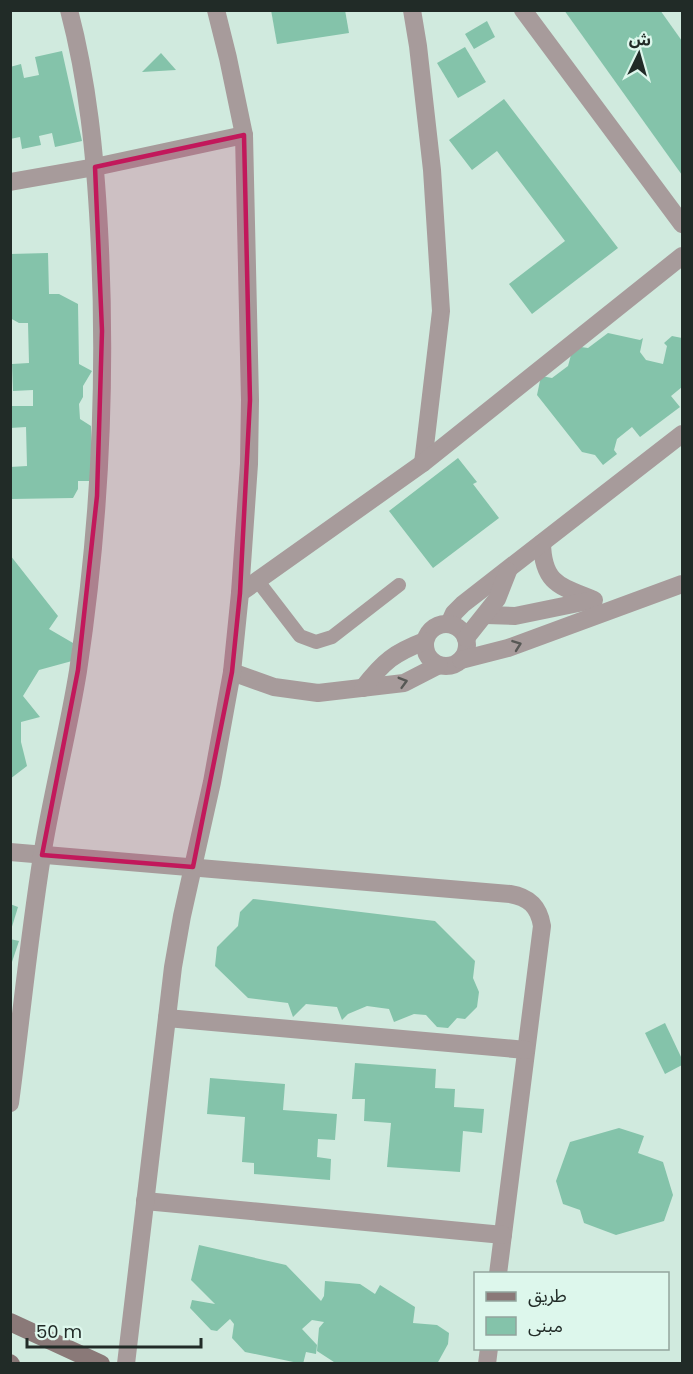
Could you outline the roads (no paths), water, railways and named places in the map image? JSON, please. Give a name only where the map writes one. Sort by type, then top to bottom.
[{"type":"street","points":[[10,1102],[42,855],[63,757],[78,670],[97,496],[102,331],[95,167],[84,80],[69,10]]},
{"type":"street","points":[[126,1364],[167,1018],[182,916],[212,782],[232,672],[249,464],[250,400],[244,135],[216,10]]},
{"type":"street","points":[[412,10],[432,170],[441,311],[423,463]]},
{"type":"street","points":[[523,10],[682,224]]},
{"type":"street","points":[[10,182],[95,167],[244,135]]},
{"type":"street","points":[[240,593],[423,463],[682,256]]},
{"type":"street","points":[[363,688],[389,658],[425,641],[434,628],[449,624],[458,608],[682,434]]},
{"type":"street","points":[[542,543],[542,560],[547,573],[556,583],[615,608]]},
{"type":"street","points":[[466,638],[501,593],[508,571]]},
{"type":"street","points":[[425,641],[425,648],[432,662],[447,666],[508,648],[682,584]]},
{"type":"street","points":[[486,615],[515,616],[593,600]]},
{"type":"street","points":[[449,624],[462,632],[466,638],[465,654],[461,660]]},
{"type":"street","points":[[232,672],[273,687],[318,693],[404,683],[439,665]]},
{"type":"street","points":[[10,852],[510,894],[520,895],[529,900],[540,916],[542,926],[498,1272]]},
{"type":"street","points":[[167,1018],[526,1050]]},
{"type":"street","points":[[145,1201],[503,1235]]},
{"type":"street","points":[[10,1322],[101,1364]]},
{"type":"lane","points":[[257,580],[300,636],[316,642],[332,637],[399,585]]}]
